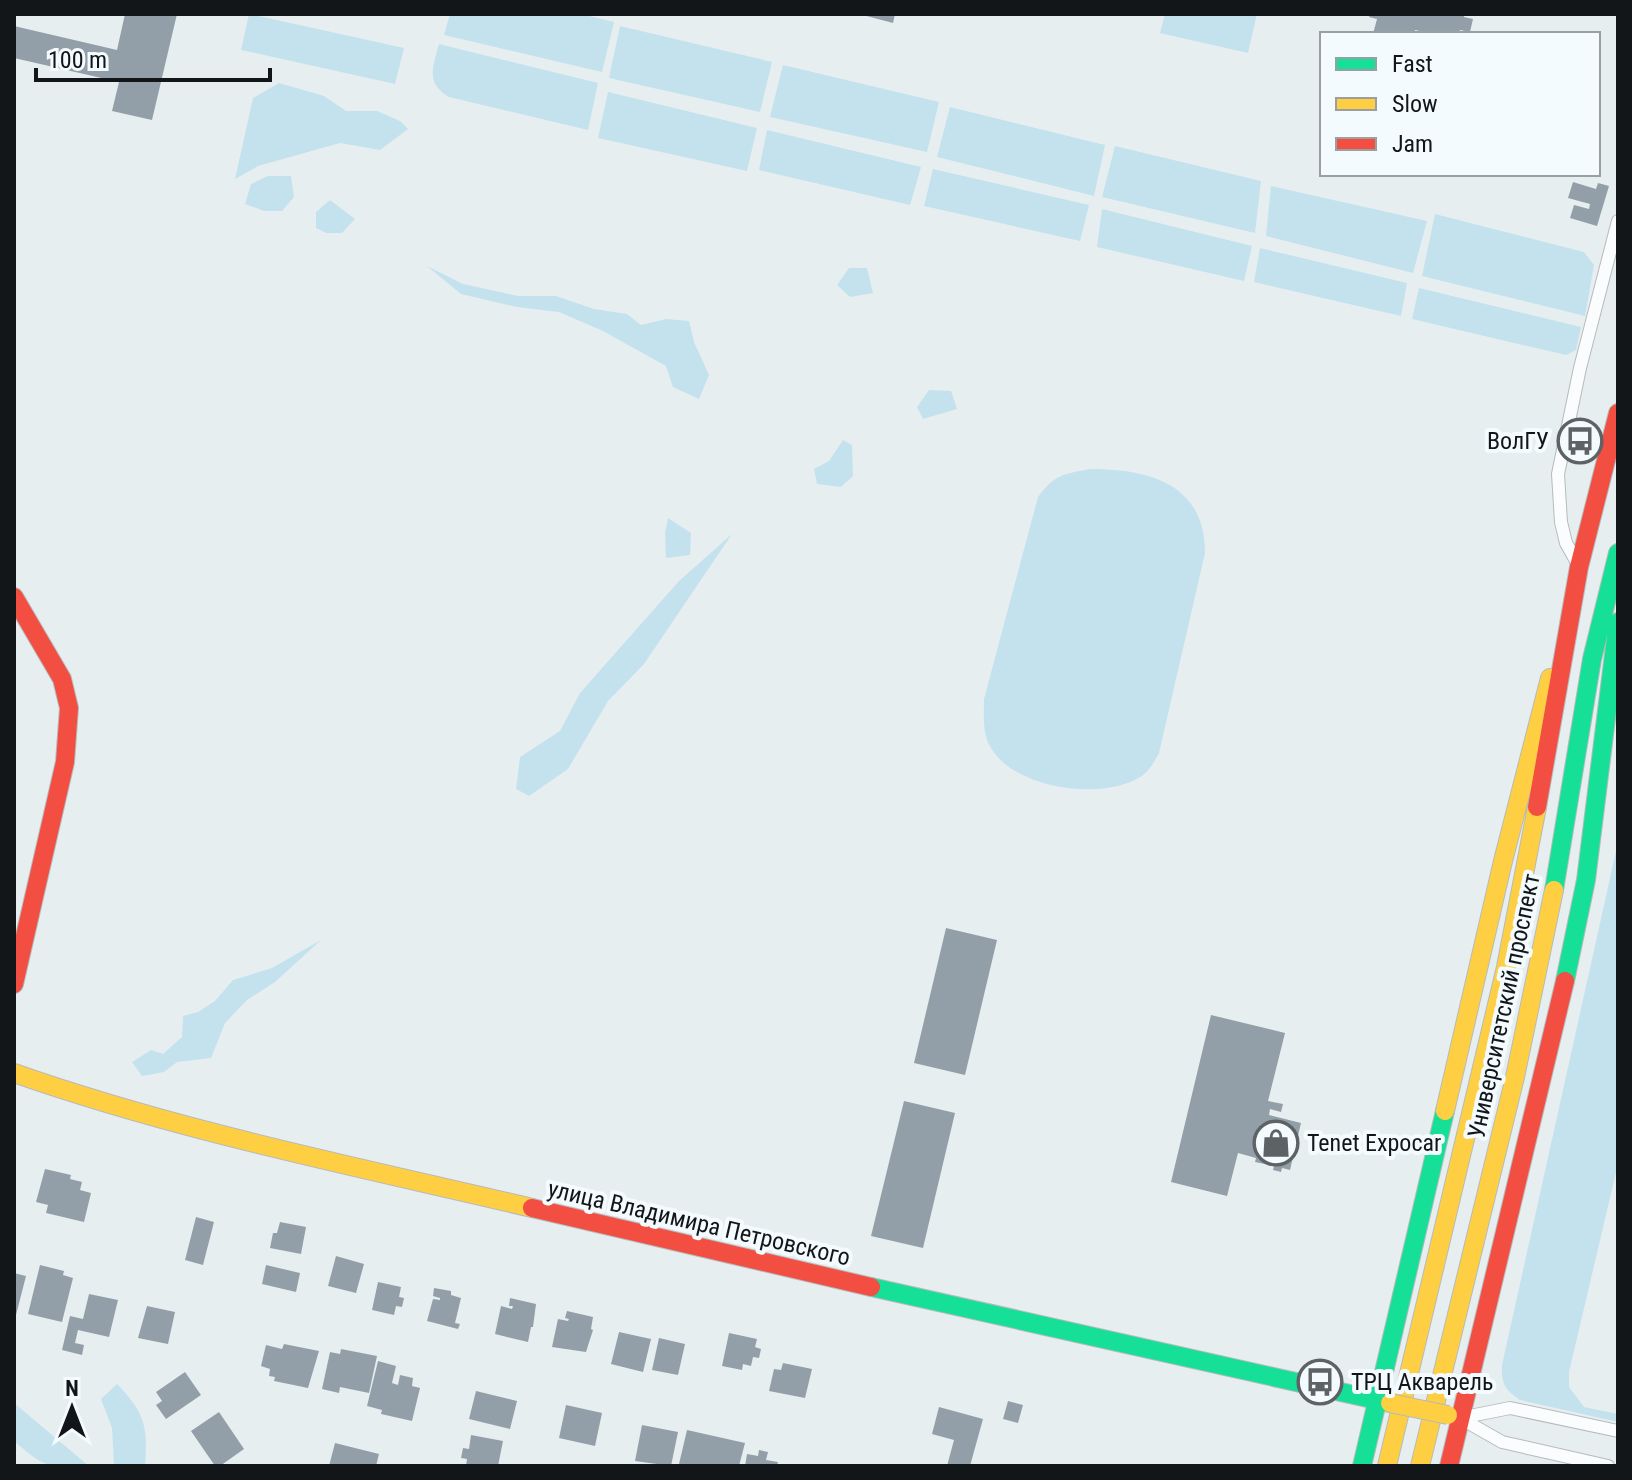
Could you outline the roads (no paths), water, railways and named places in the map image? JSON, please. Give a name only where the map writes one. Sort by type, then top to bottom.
[{"type":"main road","name":"Университетский проспект","points":[[1362,1466],[1384,1402],[1503,861],[1618,413]]},
{"type":"main road","name":"Университетский проспект","points":[[1420,1466],[1522,1048],[1558,872],[1592,659],[1618,553]]},
{"type":"main road","name":"Университетский проспект","points":[[1387,1466],[1506,967],[1527,866],[1579,567]]},
{"type":"main road","points":[[14,597],[62,679],[67,693],[69,726],[65,762],[14,984]]},
{"type":"main road","name":"Университетский проспект","points":[[1449,1466],[1454,1416],[1561,996],[1586,880],[1618,622]]},
{"type":"main road","name":"улица Владимира Петровского","points":[[14,1073],[85,1098],[209,1132],[972,1312],[1454,1416]]},
{"type":"street","points":[[1579,567],[1566,543],[1561,522],[1558,474],[1580,368],[1618,221]]},
{"type":"street","points":[[1454,1416],[1510,1408],[1618,1431]]},
{"type":"street","points":[[1454,1416],[1502,1442],[1608,1466]]},
{"type":"place","name":"ВолГУ","points":[[1580,441]]},
{"type":"place","name":"Tenet Expocar","points":[[1276,1143]]},
{"type":"place","name":"ТРЦ Акварель","points":[[1320,1382]]}]
